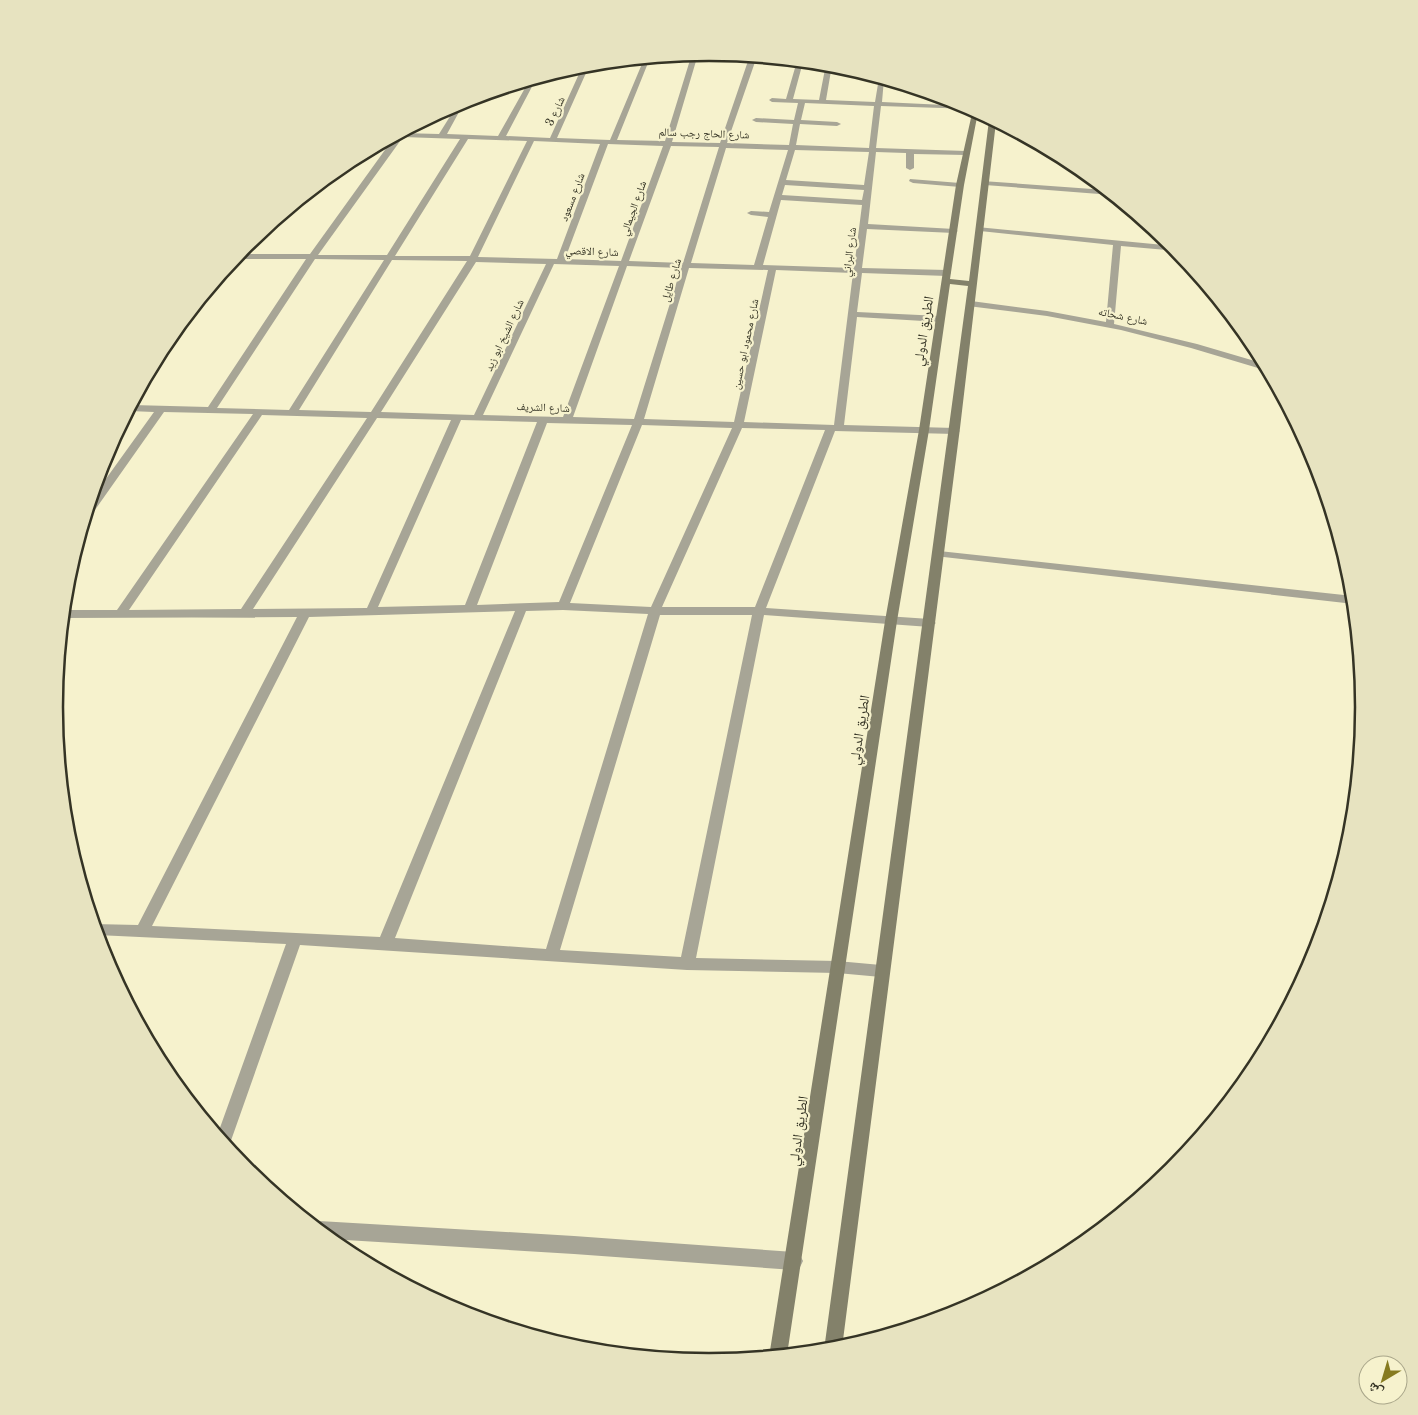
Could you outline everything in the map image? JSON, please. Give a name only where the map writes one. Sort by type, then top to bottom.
[{"type":"street","name":"شارع الجيمالي","points":[[567,420],[668,143],[693,62]]},
{"type":"street","name":"شارع طايل","points":[[563,606],[638,422],[688,265],[723,145],[752,63]]},
{"type":"street","name":"شارع مسعود","points":[[555,261],[644,65]]},
{"type":"street","points":[[789,100],[798,68]]},
{"type":"street","points":[[822,102],[827,73]]},
{"type":"street","name":"شارع 3","points":[[553,139],[582,74]]},
{"type":"street","name":"شارع البراني","points":[[687,964],[759,611],[835,428],[882,85]]},
{"type":"street","points":[[501,138],[529,87]]},
{"type":"street","points":[[772,100],[948,107]]},
{"type":"street","points":[[758,267],[771,215],[792,147],[802,101]]},
{"type":"street","points":[[442,136],[455,113]]},
{"type":"street","name":"الطريق الدولي","points":[[833,1341],[881,971],[930,623],[986,183],[976,150],[975,119]]},
{"type":"street","points":[[756,120],[837,124]]},
{"type":"street","name":"الطريق الدولي","points":[[779,1349],[891,620],[924,430],[960,185],[990,126]]},
{"type":"street","name":"شارع الحاج رجب سالم","points":[[410,135],[910,151],[976,150]]},
{"type":"street","points":[[292,413],[466,136]]},
{"type":"street","points":[[244,614],[473,259],[532,139]]},
{"type":"street","points":[[210,411],[312,257],[392,145]]},
{"type":"street","points":[[910,151],[910,168]]},
{"type":"street","points":[[913,181],[960,185]]},
{"type":"street","points":[[782,182],[868,188]]},
{"type":"street","points":[[986,183],[1098,192]]},
{"type":"street","points":[[777,197],[866,203]]},
{"type":"street","points":[[751,213],[771,215]]},
{"type":"street","points":[[863,226],[954,231]]},
{"type":"street","points":[[980,229],[1162,247]]},
{"type":"street","points":[[1110,324],[1117,242]]},
{"type":"street","name":"شارع الاقصي","points":[[247,256],[625,263],[858,270],[946,277]]},
{"type":"street","name":"شارع الشيخ ابو زيد","points":[[477,418],[555,261]]},
{"type":"street","name":"شارع محمود ابو حسين","points":[[551,956],[655,610],[738,425],[773,268]]},
{"type":"street","points":[[946,277],[972,284]]},
{"type":"street","name":"شارع شحاته","points":[[971,304],[1017,308],[1110,324],[1204,348],[1257,365]]},
{"type":"street","points":[[852,314],[940,319]]},
{"type":"street","name":"شارع الشريف","points":[[136,408],[955,431]]},
{"type":"street","points":[[97,499],[161,409]]},
{"type":"street","points":[[120,615],[259,412]]},
{"type":"street","points":[[371,611],[457,417]]},
{"type":"street","points":[[470,607],[544,420]]},
{"type":"street","points":[[939,554],[1346,599]]},
{"type":"street","points":[[69,614],[305,613],[470,607],[563,606],[655,610],[759,611],[930,623]]},
{"type":"street","points":[[385,943],[522,607]]},
{"type":"street","points":[[143,930],[305,613]]},
{"type":"street","points":[[102,929],[385,943],[687,964],[837,967],[881,971]]},
{"type":"street","points":[[226,1137],[295,939]]},
{"type":"street","points":[[331,1231],[574,1245],[794,1261]]}]
